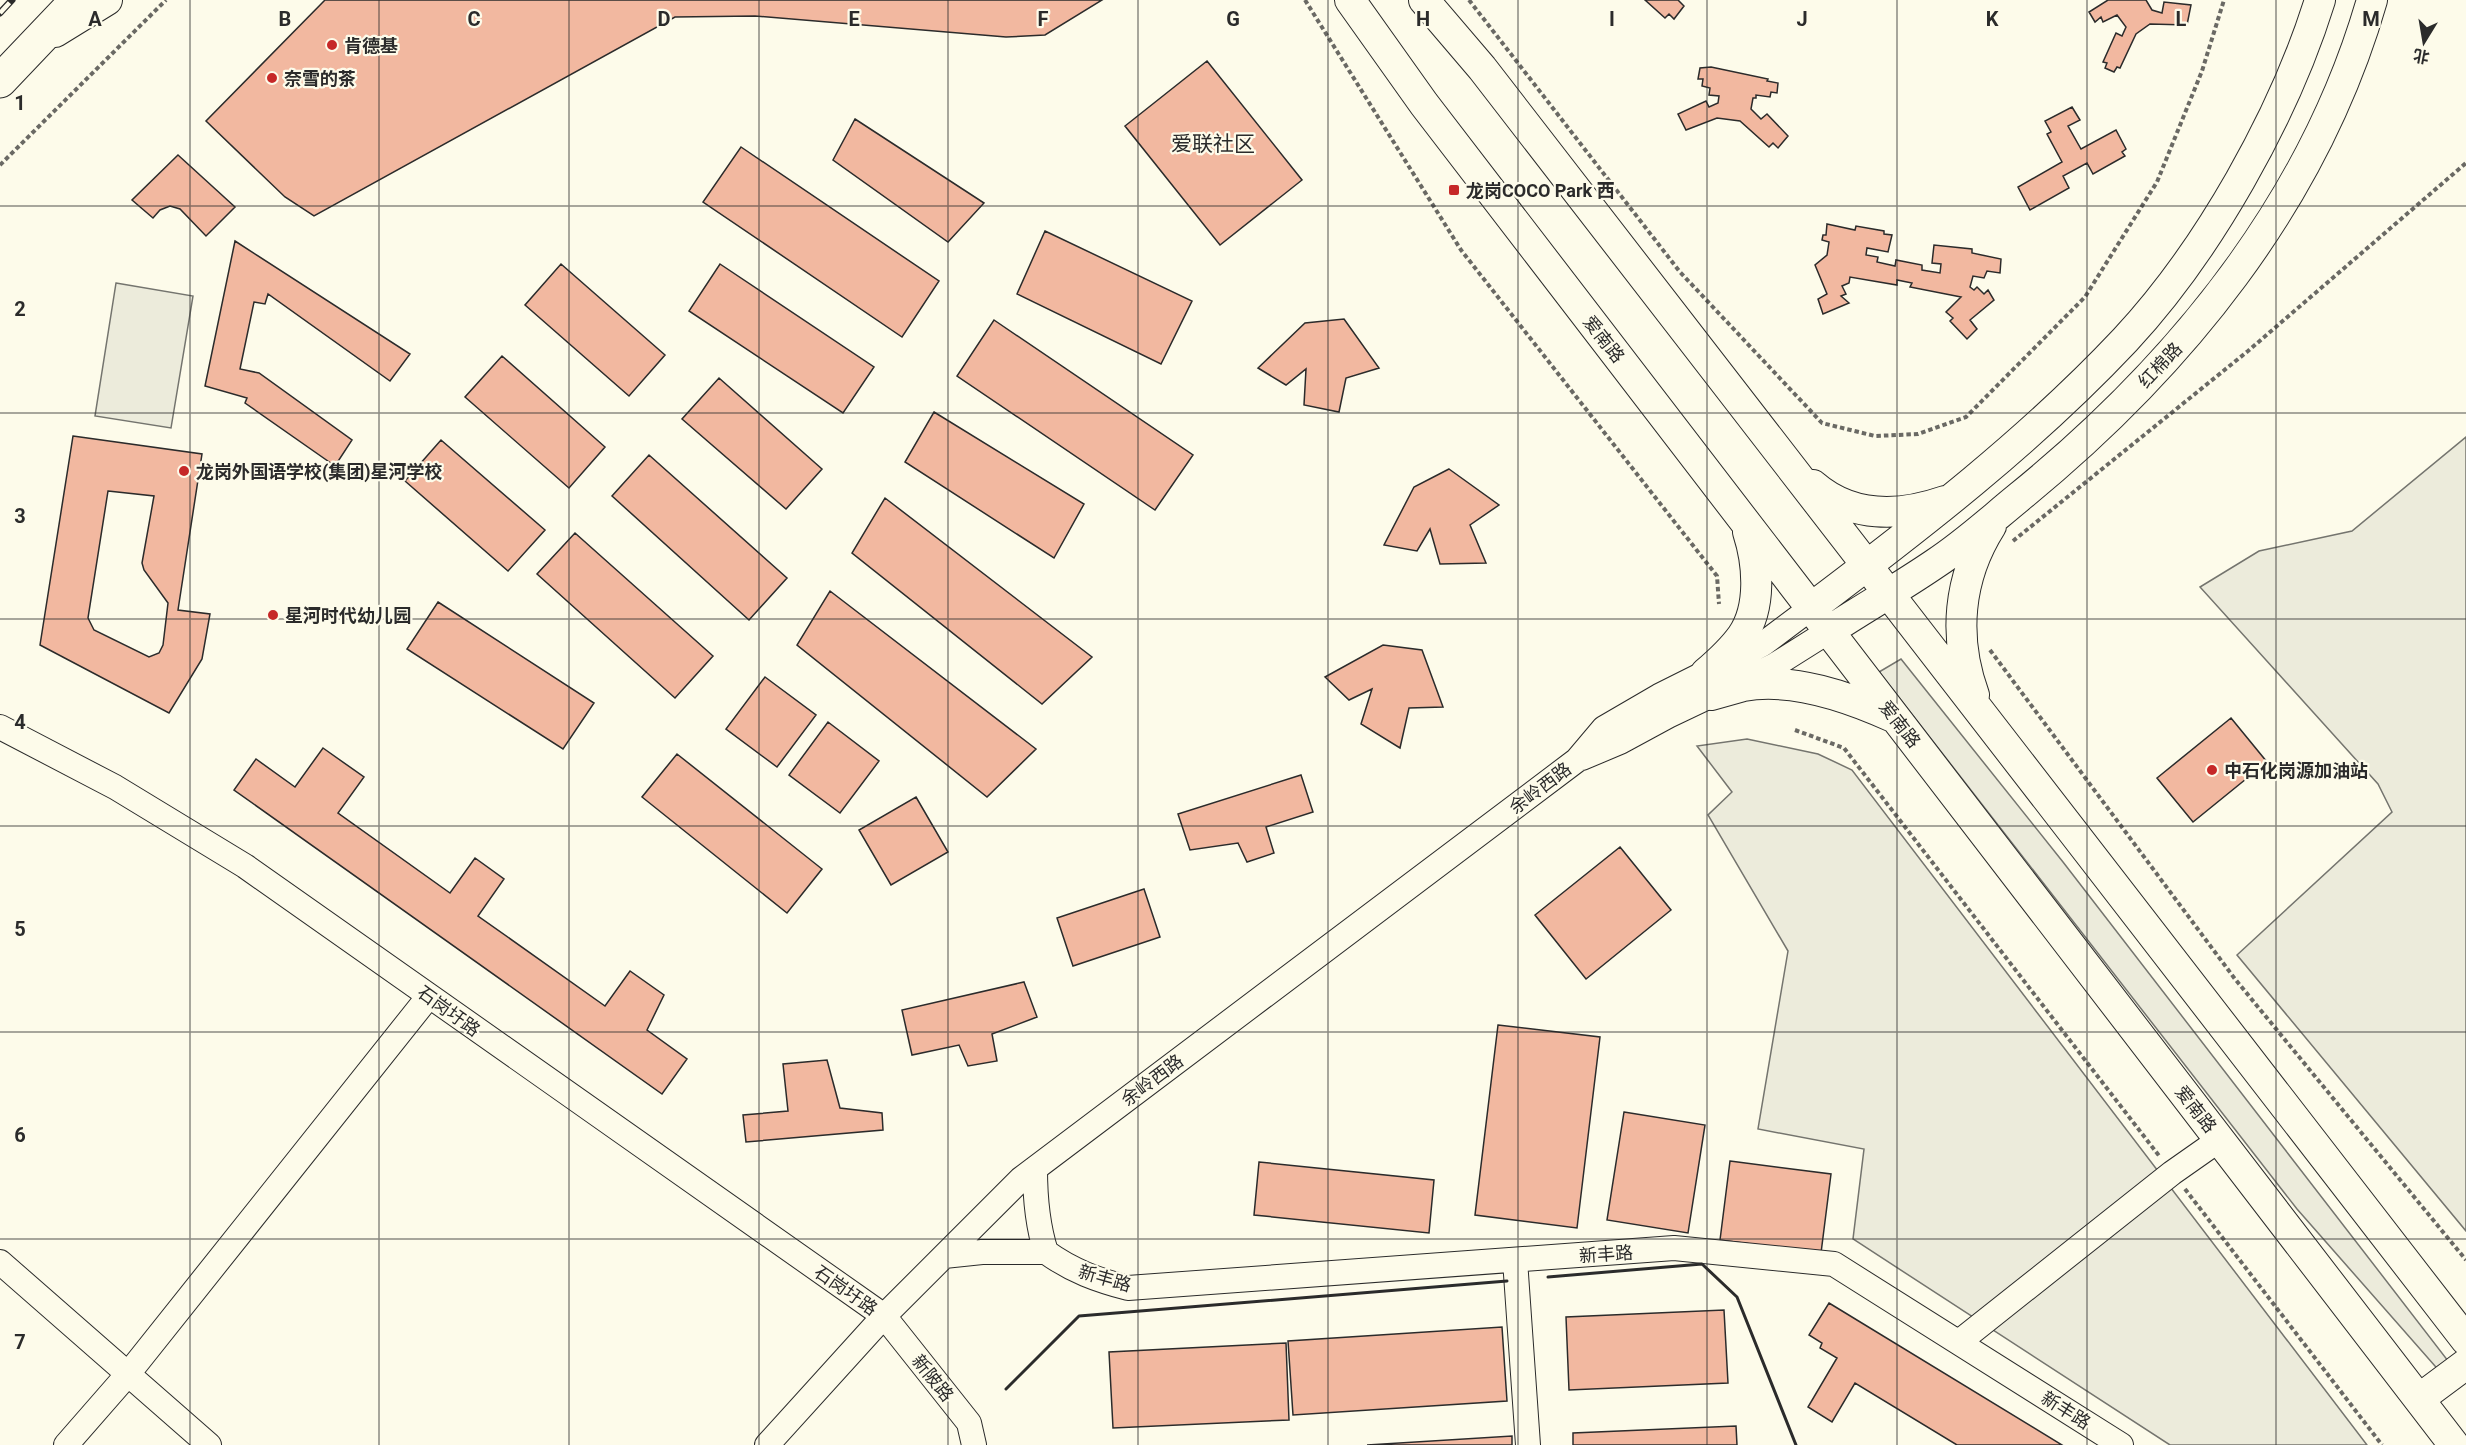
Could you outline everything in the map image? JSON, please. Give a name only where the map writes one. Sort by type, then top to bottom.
[{"type":"highway","points":[[0,81],[77,0]]},
{"type":"main road","points":[[35,44],[107,0]]},
{"type":"main road","name":"爱南路","points":[[1350,0],[1424,104],[2454,1445]]},
{"type":"main road","points":[[1424,0],[1482,68],[2466,1340]]},
{"type":"main road","points":[[1820,620],[1868,565],[1956,497],[2073,392],[2126,338],[2184,267],[2220,213],[2256,150],[2290,82],[2320,0]]},
{"type":"main road","name":"红棉路","points":[[1820,620],[1889,593],[1938,562],[2100,428],[2148,380],[2200,322],[2283,205],[2313,152],[2342,92],[2372,0]]},
{"type":"main road","points":[[1788,463],[1817,489],[1841,504],[1869,512],[1923,508],[1956,497]]},
{"type":"main road","points":[[1980,711],[1965,671],[1960,638],[1960,609],[1966,578],[1978,547],[1997,515]]},
{"type":"main road","points":[[1746,523],[1755,554],[1757,582],[1753,607],[1744,633],[1709,684],[1807,688],[1863,704],[1896,719]]},
{"type":"main road","points":[[2419,1399],[2466,1364]]},
{"type":"street","name":"余岭西路","points":[[767,1445],[884,1316],[1021,1179],[1577,760],[1620,742],[1709,684],[1775,665],[1820,620]]},
{"type":"street","name":"石岗圩路","points":[[0,727],[115,787],[246,867],[884,1316]]},
{"type":"street","points":[[66,1445],[128,1374],[429,996]]},
{"type":"street","points":[[1959,1342],[2172,1173],[2220,1140]]},
{"type":"street","points":[[944,1256],[982,1252],[1046,1252],[1038,1227],[1035,1169]]},
{"type":"street","name":"新丰路","points":[[1046,1252],[1064,1266],[1091,1278],[1128,1288],[1674,1248],[1834,1264],[2121,1445]]},
{"type":"street","points":[[1515,1260],[1528,1445]]},
{"type":"street","points":[[0,1262],[209,1445]]},
{"type":"street","name":"新陂路","points":[[884,1316],[969,1423],[974,1445]]},
{"type":"path","points":[[0,165],[166,0]]},
{"type":"path","points":[[1305,0],[1461,250],[1717,576],[1719,604]]},
{"type":"path","points":[[1469,0],[1688,280],[1822,423],[1875,436],[1918,434],[1966,417],[2085,297],[2157,182],[2202,72],[2224,0]]},
{"type":"path","points":[[2012,542],[2248,351],[2466,163]]},
{"type":"path","points":[[1989,650],[2235,979],[2466,1260]]},
{"type":"path","points":[[1795,730],[1845,748],[2382,1445]]},
{"type":"shaded area","points":[[116,283],[193,296],[171,428],[95,416]]},
{"type":"shaded area","points":[[2466,437],[2466,1231],[2237,955],[2392,812],[2378,784],[2200,587],[2259,551],[2352,531]]},
{"type":"shaded area","points":[[1901,659],[2063,862],[2452,1366],[2442,1374],[2297,1209],[1879,672]]},
{"type":"shaded area","points":[[1747,739],[1818,754],[1852,770],[2367,1445],[2170,1445],[1853,1239],[1864,1149],[1758,1129],[1788,951],[1708,815],[1732,792],[1697,746]]},
{"type":"building","points":[[325,0],[1102,0],[1045,35],[1006,37],[755,16],[675,17],[314,216],[285,197],[206,121]]},
{"type":"building","points":[[1645,0],[1678,0],[1684,6],[1674,19],[1669,14],[1665,18]]},
{"type":"building","points":[[2108,0],[2146,0],[2152,10],[2162,13],[2164,2],[2191,5],[2187,25],[2150,24],[2136,34],[2120,68],[2117,67],[2114,72],[2105,68],[2107,63],[2103,62],[2116,33],[2122,36],[2126,27],[2117,15],[2103,22],[2101,17],[2095,22],[2089,12]]},
{"type":"building","points":[[1207,61],[1302,180],[1220,245],[1125,126]]},
{"type":"building","points":[[1711,67],[1778,83],[1777,93],[1771,92],[1770,97],[1756,95],[1756,98],[1753,98],[1751,109],[1761,119],[1767,114],[1788,136],[1778,148],[1773,143],[1769,147],[1740,121],[1717,118],[1686,130],[1678,114],[1706,101],[1709,107],[1718,103],[1719,96],[1709,95],[1710,88],[1702,86],[1703,79],[1698,79],[1700,68]]},
{"type":"building","points":[[2072,107],[2080,120],[2068,126],[2081,149],[2116,130],[2126,149],[2122,152],[2125,156],[2093,174],[2087,163],[2063,176],[2069,188],[2030,210],[2018,187],[2062,162],[2047,134],[2051,132],[2045,121]]},
{"type":"building","points":[[855,119],[984,203],[948,242],[833,160]]},
{"type":"building","points":[[741,147],[939,281],[902,337],[703,202]]},
{"type":"building","points":[[178,155],[235,207],[206,236],[180,209],[170,206],[160,210],[153,218],[132,200]]},
{"type":"building","points":[[1827,224],[1855,230],[1856,226],[1884,231],[1884,234],[1892,235],[1888,252],[1867,248],[1866,255],[1878,257],[1877,262],[1895,266],[1896,260],[1922,265],[1922,270],[1940,273],[1941,264],[1932,263],[1934,245],[1972,249],[1972,253],[2001,259],[2000,273],[1987,271],[1984,278],[1973,276],[1970,287],[1974,290],[1977,287],[1984,294],[1988,290],[1994,300],[1970,320],[1977,329],[1967,339],[1950,321],[1953,318],[1946,312],[1961,297],[1910,287],[1912,283],[1897,280],[1897,285],[1850,277],[1849,283],[1842,286],[1846,294],[1841,296],[1849,303],[1823,314],[1818,299],[1827,294],[1815,265],[1827,255],[1829,242],[1822,240],[1823,235],[1826,235]]},
{"type":"building","points":[[1045,231],[1192,301],[1161,364],[1017,294]]},
{"type":"building","points":[[235,241],[410,354],[390,381],[268,294],[265,304],[254,302],[240,369],[259,373],[352,440],[335,466],[245,403],[247,398],[205,386]]},
{"type":"building","points":[[561,264],[665,355],[629,396],[525,305]]},
{"type":"building","points":[[720,264],[874,367],[843,413],[689,311]]},
{"type":"building","points":[[1344,319],[1379,368],[1346,378],[1339,412],[1304,405],[1306,369],[1286,385],[1258,368],[1305,323]]},
{"type":"building","points":[[994,320],[1193,455],[1155,510],[957,376]]},
{"type":"building","points":[[502,356],[605,447],[569,488],[465,397]]},
{"type":"building","points":[[719,378],[822,469],[786,509],[682,419]]},
{"type":"building","points":[[934,412],[1084,504],[1054,558],[905,462]]},
{"type":"building","points":[[73,436],[202,454],[178,610],[210,614],[202,659],[169,713],[40,645]],"holes":[[[108,491],[154,496],[142,563],[144,570],[168,603],[163,645],[159,653],[149,657],[94,630],[88,618]]]},
{"type":"building","points":[[441,440],[545,530],[508,571],[405,481]]},
{"type":"building","points":[[649,455],[787,578],[749,620],[612,496]]},
{"type":"building","points":[[1449,469],[1499,505],[1470,525],[1486,563],[1440,564],[1430,529],[1417,551],[1384,545],[1414,487]]},
{"type":"building","points":[[885,498],[1092,657],[1042,704],[852,553]]},
{"type":"building","points":[[575,533],[713,656],[675,698],[537,574]]},
{"type":"building","points":[[830,591],[1036,749],[987,797],[797,645]]},
{"type":"building","points":[[438,602],[594,703],[563,749],[407,649]]},
{"type":"building","points":[[1383,645],[1422,650],[1443,707],[1409,708],[1400,748],[1361,724],[1372,689],[1349,700],[1325,677]]},
{"type":"building","points":[[765,677],[816,715],[777,767],[726,729]]},
{"type":"building","name":"中石化岗源加油站","points":[[2231,718],[2267,762],[2193,822],[2157,778]]},
{"type":"building","points":[[828,722],[879,761],[840,813],[789,775]]},
{"type":"building","points":[[323,748],[364,777],[338,813],[450,893],[475,858],[504,879],[478,916],[605,1006],[630,971],[664,995],[647,1030],[687,1059],[662,1094],[234,790],[256,759],[295,787]]},
{"type":"building","points":[[677,754],[822,869],[787,913],[642,797]]},
{"type":"building","points":[[1301,775],[1313,812],[1266,827],[1274,853],[1247,862],[1238,843],[1190,850],[1178,814]]},
{"type":"building","points":[[916,797],[948,852],[891,885],[859,830]]},
{"type":"building","points":[[1620,847],[1671,910],[1586,979],[1535,915]]},
{"type":"building","points":[[1144,889],[1160,937],[1073,966],[1057,918]]},
{"type":"building","points":[[1024,982],[1037,1017],[992,1034],[997,1061],[968,1066],[959,1045],[912,1055],[902,1010]]},
{"type":"building","points":[[1498,1025],[1600,1037],[1577,1228],[1475,1215]]},
{"type":"building","points":[[827,1060],[840,1108],[882,1113],[883,1130],[746,1142],[743,1115],[788,1111],[783,1064]]},
{"type":"building","points":[[1624,1112],[1705,1125],[1688,1233],[1607,1220]]},
{"type":"building","points":[[1730,1161],[1831,1174],[1821,1253],[1720,1240]]},
{"type":"building","points":[[1259,1162],[1434,1180],[1429,1233],[1254,1215]]},
{"type":"building","points":[[1829,1303],[2062,1445],[1957,1445],[1855,1383],[1832,1422],[1808,1407],[1837,1358],[1820,1348],[1822,1343],[1809,1335]]},
{"type":"building","points":[[1724,1310],[1728,1383],[1569,1390],[1566,1317]]},
{"type":"building","points":[[1502,1327],[1507,1401],[1293,1415],[1288,1341]]},
{"type":"building","points":[[1286,1343],[1289,1420],[1113,1428],[1109,1352]]},
{"type":"building","points":[[1736,1426],[1737,1445],[1573,1445],[1573,1433]]},
{"type":"building","points":[[1512,1436],[1512,1445],[1367,1445]]},
{"type":"railway","points":[[0,13],[12,0]]},
{"type":"wall","points":[[1548,1277],[1702,1264],[1737,1297],[1796,1445]]},
{"type":"wall","points":[[1006,1389],[1079,1316],[1507,1281]]},
{"type":"place","name":"肯德基","points":[[332,45]]},
{"type":"place","name":"奈雪的茶","points":[[272,78]]},
{"type":"place","name":"龙岗COCO Park 西","points":[[1454,190]]},
{"type":"place","name":"龙岗外国语学校(集团)星河学校","points":[[184,471]]},
{"type":"place","name":"星河时代幼儿园","points":[[273,615]]},
{"type":"place","name":"中石化岗源加油站","points":[[2212,770]]},
{"type":"district","name":"爱联社区","points":[[1213,144]]}]
